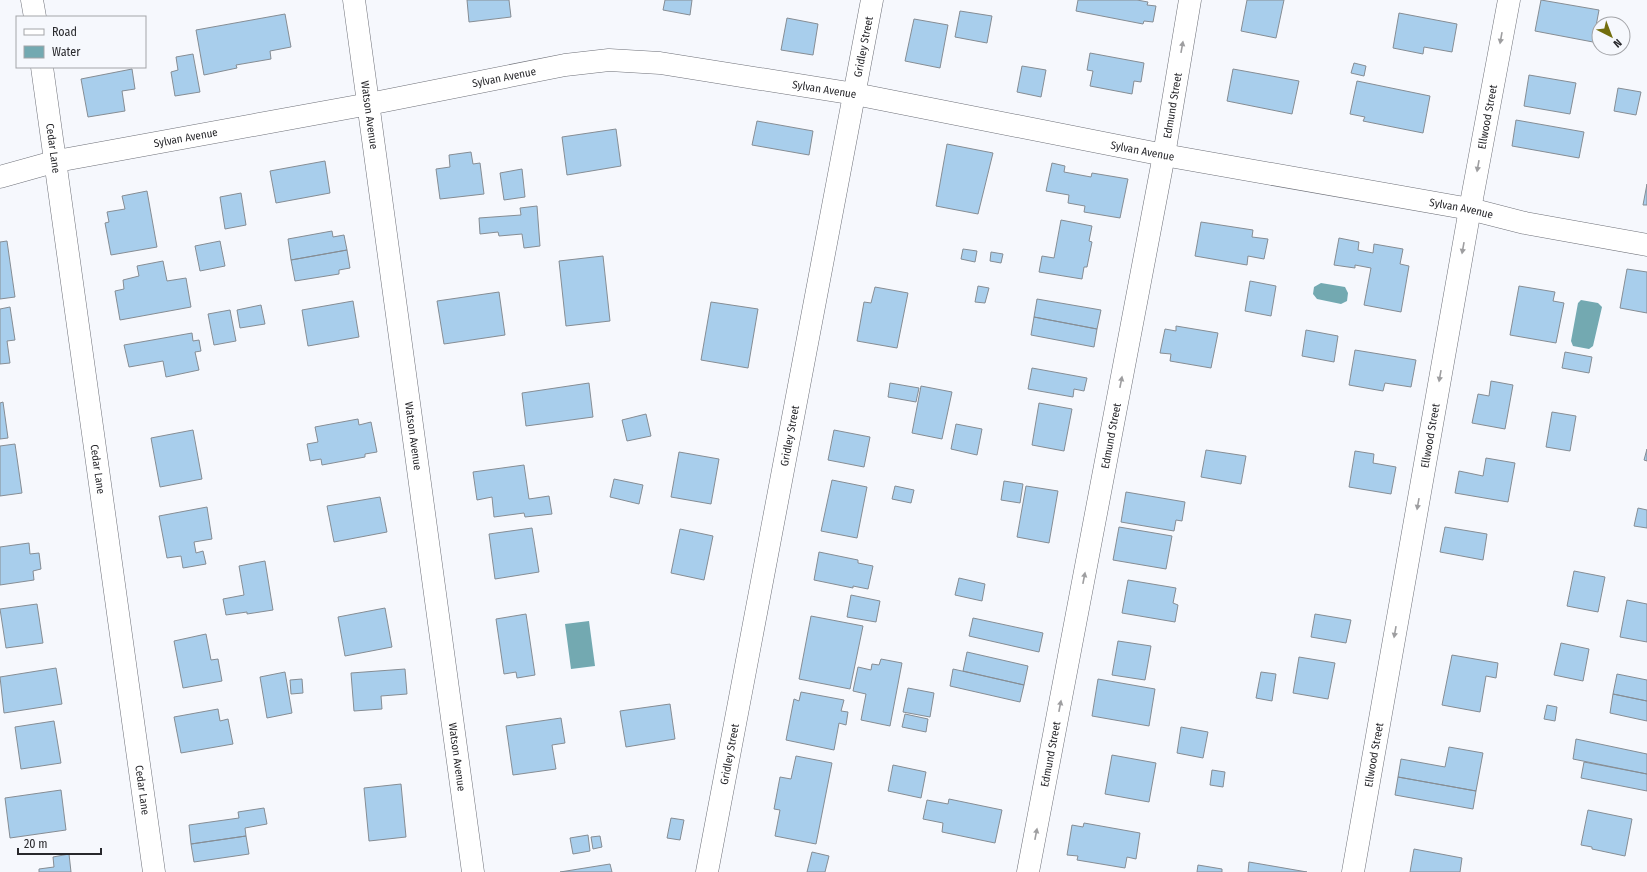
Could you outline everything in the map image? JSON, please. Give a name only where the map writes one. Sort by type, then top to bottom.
[{"type":"street","points":[[32,0],[35,16]]},
{"type":"street","name":"Watson Avenue","points":[[354,0],[473,872]]},
{"type":"street","name":"Gridley Street","points":[[707,872],[872,0]]},
{"type":"street","name":"Edmund Street","points":[[1028,872],[1164,155],[1190,0]]},
{"type":"street","name":"Ellwood Street","points":[[1353,872],[1508,0]]},
{"type":"street","name":"Sylvan Avenue","points":[[0,177],[57,161],[369,104],[565,65],[609,60],[660,63],[855,94],[1164,155],[1470,209],[1525,224],[1647,245]]},
{"type":"street","name":"Cedar Lane","points":[[42,68],[57,161],[154,872]]},
{"type":"water","points":[[1321,283],[1345,287],[1348,293],[1347,301],[1341,304],[1317,299],[1313,294],[1314,287]]},
{"type":"water","points":[[1581,300],[1598,303],[1602,307],[1593,346],[1589,349],[1573,346],[1571,341],[1578,303]]},
{"type":"water","points":[[589,621],[595,666],[571,669],[565,624]]},
{"type":"building","points":[[467,0],[509,0],[511,17],[469,22]]},
{"type":"building","points":[[665,0],[692,0],[690,15],[663,10]]},
{"type":"building","points":[[1078,0],[1137,0],[1148,2],[1147,5],[1156,6],[1153,22],[1144,21],[1143,24],[1076,11]]},
{"type":"building","points":[[1247,0],[1284,0],[1276,38],[1241,31]]},
{"type":"building","points":[[1541,0],[1599,10],[1598,16],[1591,16],[1591,42],[1535,31]]},
{"type":"building","points":[[960,11],[992,16],[987,43],[955,37]]},
{"type":"building","points":[[1399,13],[1457,24],[1452,52],[1424,47],[1423,54],[1393,48]]},
{"type":"building","points":[[285,14],[291,47],[270,51],[271,59],[236,65],[237,68],[204,75],[196,30]]},
{"type":"building","points":[[787,18],[818,24],[813,55],[781,50]]},
{"type":"building","points":[[914,19],[948,25],[940,68],[905,61]]},
{"type":"building","points":[[1090,53],[1144,63],[1141,82],[1134,81],[1132,94],[1090,86],[1093,71],[1087,70]]},
{"type":"building","points":[[193,54],[200,92],[175,96],[171,72],[178,70],[176,57]]},
{"type":"building","points":[[1354,63],[1366,66],[1364,76],[1351,73]]},
{"type":"building","points":[[1022,66],[1046,70],[1041,97],[1017,92]]},
{"type":"building","points":[[132,69],[135,89],[122,91],[125,111],[88,117],[81,79]]},
{"type":"building","points":[[1233,69],[1299,81],[1292,114],[1227,101]]},
{"type":"building","points":[[1529,75],[1576,83],[1570,114],[1524,106]]},
{"type":"building","points":[[1357,81],[1430,96],[1423,133],[1363,121],[1365,117],[1350,114]]},
{"type":"building","points":[[1618,88],[1641,92],[1636,115],[1614,111]]},
{"type":"building","points":[[1516,120],[1584,132],[1579,158],[1512,146]]},
{"type":"building","points":[[757,121],[813,131],[809,155],[752,145]]},
{"type":"building","points":[[616,129],[621,166],[567,175],[562,137]]},
{"type":"building","points":[[947,144],[993,153],[978,214],[936,206]]},
{"type":"building","points":[[471,152],[473,164],[480,163],[484,194],[440,199],[436,169],[450,167],[449,155]]},
{"type":"building","points":[[325,161],[330,193],[276,203],[270,171]]},
{"type":"building","points":[[1052,163],[1065,166],[1064,172],[1091,177],[1092,173],[1128,179],[1120,218],[1084,212],[1085,206],[1068,203],[1069,195],[1046,191]]},
{"type":"building","points":[[522,169],[525,197],[504,200],[500,173]]},
{"type":"building","points":[[1647,184],[1647,205],[1643,205]]},
{"type":"building","points":[[147,191],[157,247],[111,255],[105,223],[109,222],[107,212],[125,209],[122,196]]},
{"type":"building","points":[[241,193],[246,225],[225,229],[220,197]]},
{"type":"building","points":[[537,206],[540,246],[524,248],[522,234],[499,236],[498,232],[480,234],[479,218],[521,215],[520,208]]},
{"type":"building","points":[[1061,220],[1092,226],[1089,241],[1092,242],[1087,267],[1084,267],[1082,279],[1039,272],[1042,256],[1054,258]]},
{"type":"building","points":[[1201,222],[1253,230],[1252,237],[1268,239],[1264,259],[1248,256],[1247,265],[1195,256]]},
{"type":"building","points":[[332,231],[333,237],[344,235],[347,250],[291,260],[288,239]]},
{"type":"building","points":[[1339,238],[1359,242],[1358,250],[1373,253],[1374,244],[1403,249],[1400,264],[1409,266],[1401,312],[1364,305],[1371,268],[1355,265],[1355,268],[1334,265]]},
{"type":"building","points":[[7,241],[15,297],[0,299],[0,242]]},
{"type":"building","points":[[220,241],[225,266],[200,271],[195,246]]},
{"type":"building","points":[[963,249],[977,251],[975,262],[961,259]]},
{"type":"building","points":[[347,250],[350,268],[339,270],[339,274],[295,281],[291,260]]},
{"type":"building","points":[[991,252],[1003,254],[1001,263],[990,261]]},
{"type":"building","points":[[603,256],[610,321],[566,326],[559,261]]},
{"type":"building","points":[[163,261],[167,281],[186,278],[191,307],[120,320],[115,291],[124,289],[123,280],[139,276],[137,266]]},
{"type":"building","points":[[1627,269],[1647,272],[1647,313],[1620,308]]},
{"type":"building","points":[[1250,281],[1276,286],[1271,316],[1245,311]]},
{"type":"building","points":[[978,286],[989,288],[985,303],[975,302]]},
{"type":"building","points":[[1519,286],[1555,292],[1553,301],[1564,303],[1556,343],[1510,335]]},
{"type":"building","points":[[875,287],[908,293],[897,348],[857,341],[864,302],[871,303]]},
{"type":"building","points":[[499,292],[505,335],[444,344],[437,301]]},
{"type":"building","points":[[1037,299],[1101,310],[1097,329],[1034,317]]},
{"type":"building","points":[[353,301],[359,337],[308,346],[302,310]]},
{"type":"building","points":[[711,302],[758,309],[748,368],[701,360]]},
{"type":"building","points":[[261,305],[265,324],[240,328],[237,310]]},
{"type":"building","points":[[10,307],[15,340],[7,341],[10,363],[0,364],[0,309]]},
{"type":"building","points":[[230,310],[236,341],[214,345],[208,314]]},
{"type":"building","points":[[1034,317],[1097,329],[1094,347],[1031,335]]},
{"type":"building","points":[[1176,326],[1218,333],[1211,368],[1170,361],[1171,354],[1160,353],[1165,329],[1176,331]]},
{"type":"building","points":[[1306,330],[1338,336],[1334,362],[1302,356]]},
{"type":"building","points":[[192,333],[193,341],[199,340],[201,351],[195,352],[199,370],[166,377],[163,361],[129,367],[124,345]]},
{"type":"building","points":[[1355,350],[1416,360],[1411,387],[1385,383],[1383,391],[1349,385]]},
{"type":"building","points":[[1565,352],[1592,357],[1589,373],[1562,368]]},
{"type":"building","points":[[1032,368],[1087,378],[1084,391],[1074,389],[1073,397],[1028,389]]},
{"type":"building","points":[[1491,381],[1513,385],[1505,429],[1472,423],[1478,394],[1489,396]]},
{"type":"building","points":[[589,383],[593,417],[526,426],[522,393]]},
{"type":"building","points":[[890,383],[919,388],[916,402],[888,397]]},
{"type":"building","points":[[921,386],[952,392],[942,439],[912,433]]},
{"type":"building","points":[[3,402],[8,438],[0,439],[0,403]]},
{"type":"building","points":[[1039,403],[1072,409],[1064,451],[1032,445]]},
{"type":"building","points":[[1552,412],[1576,416],[1570,451],[1546,447]]},
{"type":"building","points":[[646,414],[651,436],[627,441],[622,420]]},
{"type":"building","points":[[358,419],[359,425],[371,422],[377,452],[365,454],[365,457],[322,465],[321,459],[310,461],[307,444],[318,442],[315,427]]},
{"type":"building","points":[[956,424],[982,429],[977,455],[951,449]]},
{"type":"building","points":[[193,430],[202,479],[160,487],[151,438]]},
{"type":"building","points":[[834,430],[870,437],[864,467],[828,460]]},
{"type":"building","points":[[15,444],[22,493],[0,496],[0,446]]},
{"type":"building","points":[[1647,449],[1647,461],[1644,460]]},
{"type":"building","points":[[1206,450],[1246,456],[1241,484],[1201,477]]},
{"type":"building","points":[[1355,451],[1374,454],[1373,463],[1396,467],[1391,494],[1349,487]]},
{"type":"building","points":[[679,452],[719,459],[711,504],[671,497]]},
{"type":"building","points":[[1486,458],[1515,463],[1508,502],[1455,493],[1459,471],[1483,476]]},
{"type":"building","points":[[524,465],[529,499],[549,496],[552,514],[525,517],[524,513],[494,517],[492,497],[477,500],[473,472]]},
{"type":"building","points":[[614,479],[643,485],[639,504],[610,497]]},
{"type":"building","points":[[832,480],[867,487],[857,538],[821,531]]},
{"type":"building","points":[[1004,481],[1023,484],[1020,503],[1001,500]]},
{"type":"building","points":[[895,486],[914,490],[911,503],[892,499]]},
{"type":"building","points":[[1026,486],[1058,491],[1049,543],[1017,537]]},
{"type":"building","points":[[1126,492],[1185,502],[1182,521],[1176,520],[1174,531],[1121,522]]},
{"type":"building","points":[[380,497],[387,532],[334,542],[327,506]]},
{"type":"building","points":[[207,507],[212,539],[194,542],[196,553],[203,551],[206,564],[183,568],[181,556],[167,558],[159,516]]},
{"type":"building","points":[[1638,508],[1647,510],[1647,528],[1634,526]]},
{"type":"building","points":[[1119,527],[1172,536],[1166,569],[1113,560]]},
{"type":"building","points":[[1445,527],[1487,534],[1483,560],[1440,552]]},
{"type":"building","points":[[532,528],[539,572],[495,579],[489,534]]},
{"type":"building","points":[[680,529],[713,536],[704,580],[671,573]]},
{"type":"building","points":[[29,543],[30,554],[39,553],[41,569],[33,571],[34,580],[0,585],[0,547]]},
{"type":"building","points":[[819,552],[858,560],[858,563],[873,566],[868,589],[853,586],[853,588],[814,580]]},
{"type":"building","points":[[265,561],[273,610],[247,614],[247,612],[226,615],[223,599],[244,595],[239,566]]},
{"type":"building","points":[[1574,571],[1605,577],[1598,612],[1567,606]]},
{"type":"building","points":[[959,578],[985,584],[982,601],[955,595]]},
{"type":"building","points":[[1128,580],[1176,588],[1173,603],[1178,605],[1175,622],[1122,613]]},
{"type":"building","points":[[851,595],[880,601],[876,622],[847,617]]},
{"type":"building","points":[[1627,600],[1647,604],[1647,642],[1620,637]]},
{"type":"building","points":[[37,604],[43,643],[6,648],[0,609]]},
{"type":"building","points":[[385,608],[392,647],[345,656],[338,617]]},
{"type":"building","points":[[526,614],[535,675],[517,678],[516,672],[504,674],[496,619]]},
{"type":"building","points":[[1315,614],[1351,620],[1346,643],[1311,637]]},
{"type":"building","points":[[811,616],[863,626],[850,689],[799,679]]},
{"type":"building","points":[[973,618],[1043,633],[1039,652],[969,636]]},
{"type":"building","points":[[206,634],[211,660],[218,659],[222,681],[183,688],[174,641]]},
{"type":"building","points":[[1118,641],[1151,646],[1145,680],[1112,675]]},
{"type":"building","points":[[1561,643],[1589,649],[1583,681],[1554,675]]},
{"type":"building","points":[[967,652],[1028,666],[1024,685],[963,671]]},
{"type":"building","points":[[1452,655],[1498,663],[1496,678],[1486,676],[1480,712],[1442,705]]},
{"type":"building","points":[[1299,657],[1335,663],[1328,699],[1293,693]]},
{"type":"building","points":[[881,659],[902,663],[890,726],[861,720],[866,694],[853,691],[858,667],[871,670],[872,664],[879,665]]},
{"type":"building","points":[[56,668],[62,704],[4,713],[0,677]]},
{"type":"building","points":[[405,669],[407,694],[381,696],[382,709],[354,711],[351,673]]},
{"type":"building","points":[[953,669],[1024,685],[1020,702],[950,686]]},
{"type":"building","points":[[285,672],[292,713],[267,718],[260,677]]},
{"type":"building","points":[[1261,672],[1276,674],[1272,701],[1256,698]]},
{"type":"building","points":[[1617,674],[1647,680],[1647,701],[1613,694]]},
{"type":"building","points":[[302,679],[303,693],[291,694],[290,680]]},
{"type":"building","points":[[1098,679],[1155,689],[1149,726],[1092,716]]},
{"type":"building","points":[[908,688],[934,693],[930,717],[903,712]]},
{"type":"building","points":[[801,692],[844,700],[841,711],[848,712],[846,725],[839,723],[834,750],[786,740],[794,699],[799,701]]},
{"type":"building","points":[[1613,694],[1647,701],[1647,721],[1610,713]]},
{"type":"building","points":[[670,704],[675,739],[626,747],[620,711]]},
{"type":"building","points":[[1547,705],[1557,707],[1555,721],[1544,719]]},
{"type":"building","points":[[218,709],[220,721],[228,719],[233,744],[181,753],[174,717]]},
{"type":"building","points":[[905,714],[928,719],[926,732],[902,727]]},
{"type":"building","points":[[561,718],[565,743],[552,745],[556,769],[513,775],[506,726]]},
{"type":"building","points":[[54,721],[61,763],[21,769],[15,727]]},
{"type":"building","points":[[1181,727],[1208,732],[1203,758],[1177,753]]},
{"type":"building","points":[[1576,739],[1647,754],[1647,774],[1573,759]]},
{"type":"building","points":[[1449,747],[1483,753],[1476,791],[1398,777],[1401,759],[1445,767]]},
{"type":"building","points":[[1112,755],[1156,763],[1149,802],[1105,794]]},
{"type":"building","points":[[796,756],[832,763],[816,844],[775,836],[780,810],[774,809],[780,777],[791,779]]},
{"type":"building","points":[[1584,762],[1647,774],[1647,791],[1581,778]]},
{"type":"building","points":[[893,765],[926,772],[921,798],[888,791]]},
{"type":"building","points":[[1212,770],[1225,772],[1223,787],[1210,785]]},
{"type":"building","points":[[1398,777],[1476,791],[1473,809],[1395,795]]},
{"type":"building","points":[[401,784],[406,837],[369,841],[364,788]]},
{"type":"building","points":[[61,790],[66,830],[10,838],[5,798]]},
{"type":"building","points":[[949,799],[1002,810],[995,843],[942,832],[943,823],[923,819],[927,800],[948,804]]},
{"type":"building","points":[[264,808],[267,824],[245,828],[246,836],[191,844],[189,825],[239,818],[238,812]]},
{"type":"building","points":[[1588,810],[1632,819],[1625,856],[1592,849],[1592,847],[1581,845]]},
{"type":"building","points":[[671,818],[684,820],[680,840],[667,838]]},
{"type":"building","points":[[1084,823],[1140,833],[1136,859],[1127,857],[1125,868],[1077,860],[1078,856],[1067,855],[1072,825],[1083,827]]},
{"type":"building","points":[[588,835],[590,851],[573,854],[570,838]]},
{"type":"building","points":[[246,836],[249,854],[194,862],[191,844]]},
{"type":"building","points":[[600,836],[602,847],[593,849],[591,837]]},
{"type":"building","points":[[1414,849],[1462,858],[1460,872],[1410,872]]},
{"type":"building","points":[[812,852],[829,856],[825,872],[807,872]]},
{"type":"building","points":[[69,854],[71,872],[39,872],[39,869],[54,867],[53,857]]},
{"type":"building","points":[[1249,862],[1307,872],[1248,872]]},
{"type":"building","points":[[610,864],[612,872],[560,872]]},
{"type":"building","points":[[1198,865],[1222,869],[1222,872],[1197,872]]}]
